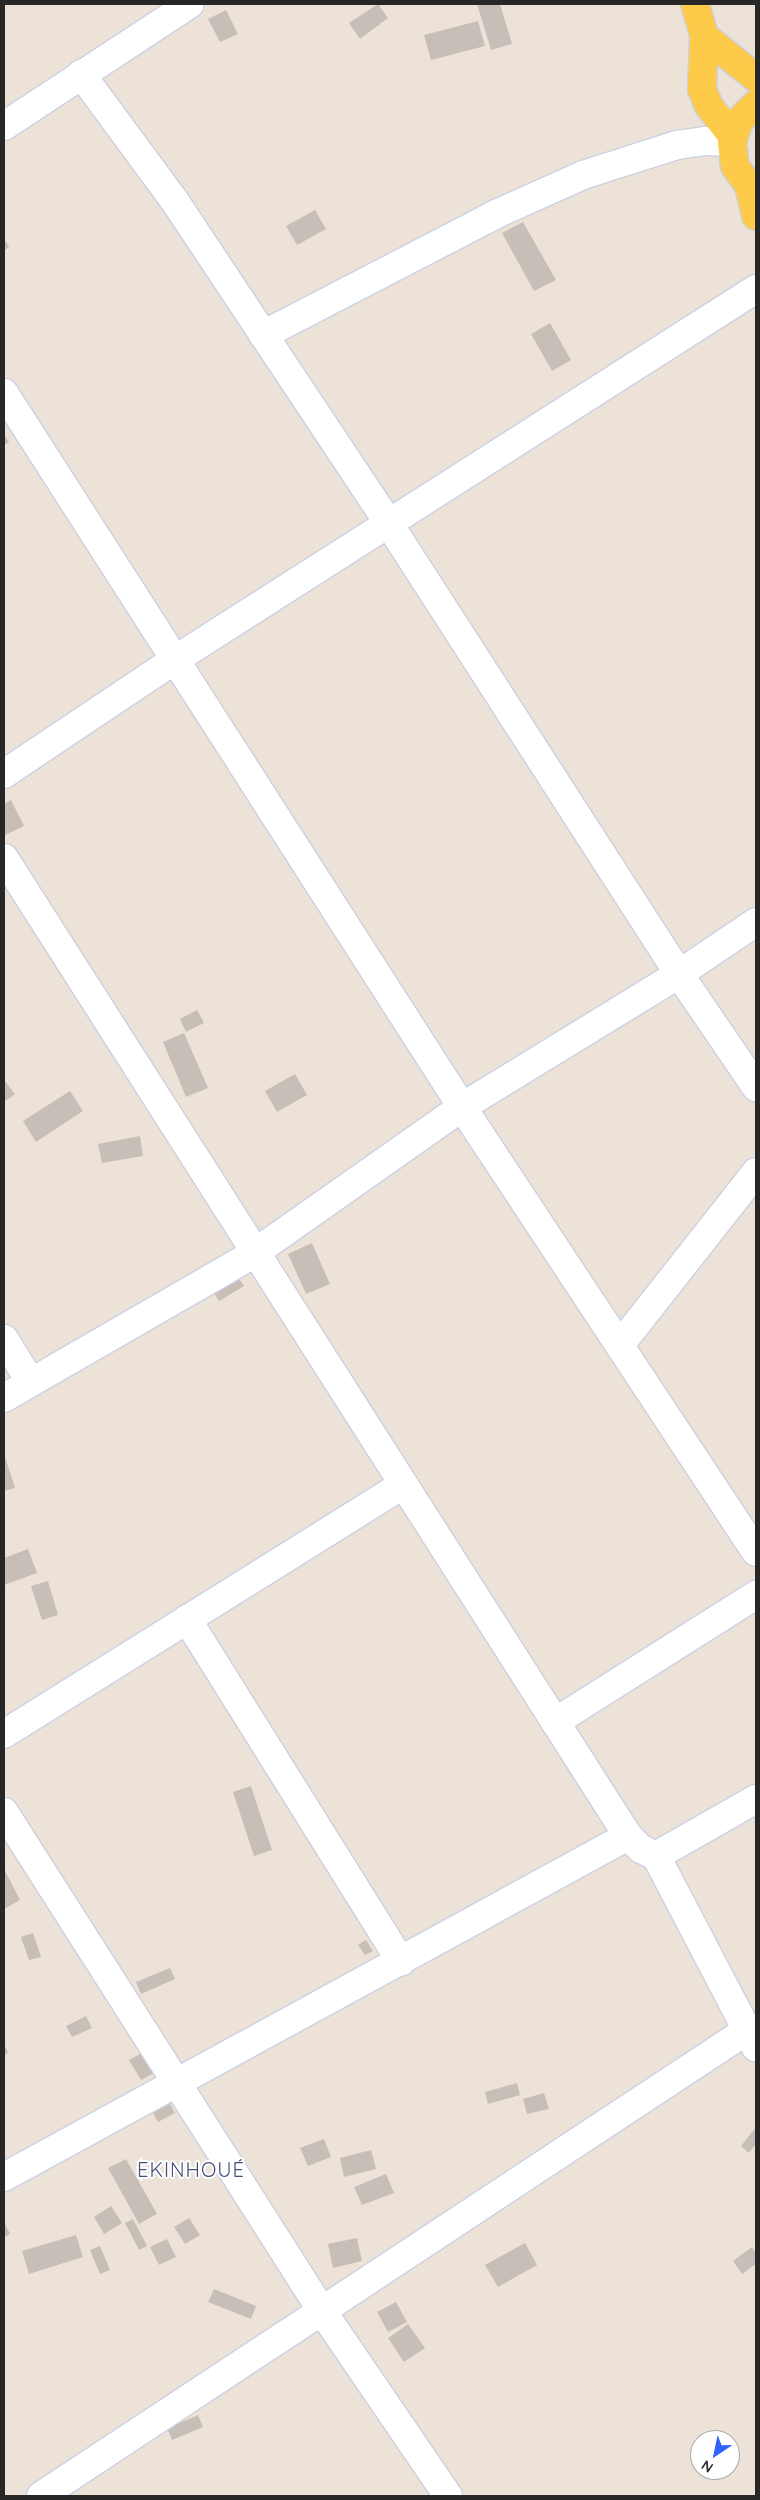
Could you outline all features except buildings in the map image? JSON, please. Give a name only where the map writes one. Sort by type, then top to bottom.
[{"type":"main road","points":[[695,4],[704,36],[701,65],[702,89],[709,106],[733,140]]},
{"type":"main road","points":[[704,36],[756,78]]},
{"type":"main road","points":[[756,104],[739,121],[733,140],[735,166],[752,189],[756,216]]},
{"type":"street","points":[[4,126],[190,4]]},
{"type":"street","points":[[81,74],[174,200],[389,524],[679,974],[756,1087]]},
{"type":"street","points":[[263,335],[496,214],[583,175],[677,145],[733,140]]},
{"type":"street","points":[[4,774],[176,659],[756,289]]},
{"type":"street","points":[[4,393],[462,1107],[756,1552]]},
{"type":"street","points":[[4,858],[253,1254],[628,1836],[641,1849],[656,1856],[751,2039],[322,2311],[41,2496]]},
{"type":"street","points":[[4,1398],[30,1381],[253,1254],[462,1107],[679,974],[756,922]]},
{"type":"street","points":[[620,1345],[756,1172]]},
{"type":"street","points":[[4,1339],[30,1381]]},
{"type":"street","points":[[4,1734],[403,1485]]},
{"type":"street","points":[[555,1722],[756,1595]]},
{"type":"street","points":[[188,1618],[401,1962]]},
{"type":"street","points":[[656,1856],[756,1799]]},
{"type":"street","points":[[4,1812],[176,2086],[322,2311],[448,2496]]},
{"type":"street","points":[[4,2177],[176,2086],[628,1836]]},
{"type":"district","name":"EKINHOUÉ","points":[[191,2169]]}]
